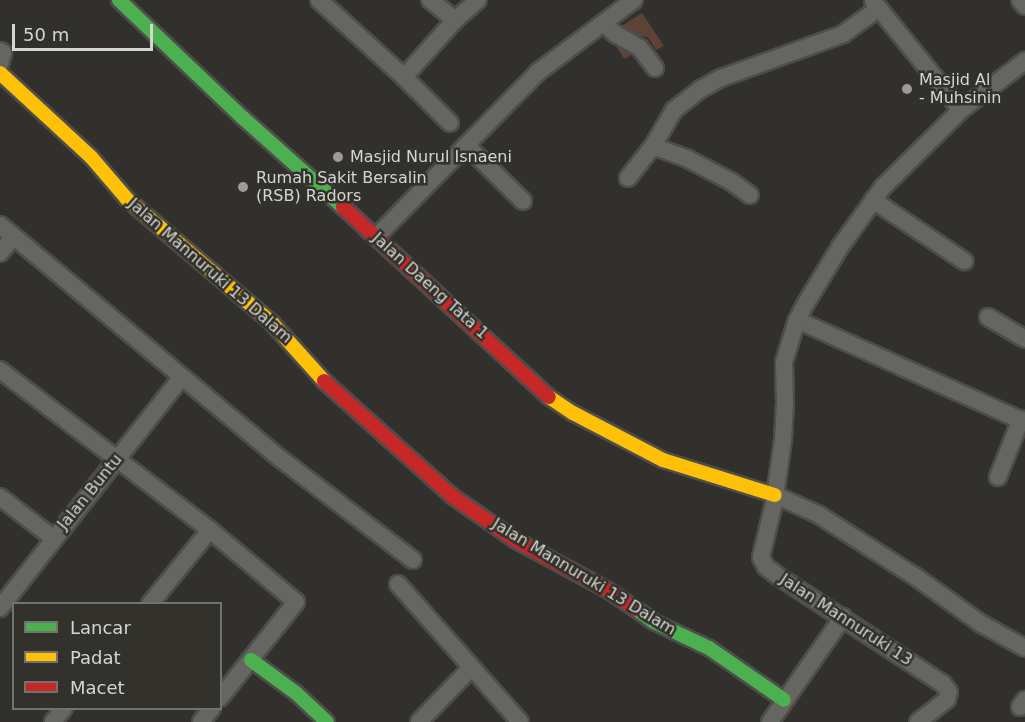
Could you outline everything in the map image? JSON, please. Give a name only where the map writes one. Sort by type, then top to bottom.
[{"type":"street","name":"Jalan Daeng Tata 1","points":[[119,0],[243,118],[376,237],[545,394],[573,413],[663,460],[781,496]]},
{"type":"street","points":[[319,0],[404,76],[450,123]]},
{"type":"street","points":[[430,0],[454,20]]},
{"type":"street","points":[[404,76],[454,20],[478,0]]},
{"type":"street","points":[[376,237],[538,72],[634,0]]},
{"type":"street","points":[[1020,0],[1025,6]]},
{"type":"street","points":[[628,178],[653,146],[674,110],[700,89],[721,78],[843,34],[875,4],[961,110]]},
{"type":"street","points":[[604,23],[614,33],[640,48],[654,68]]},
{"type":"street","points":[[0,51],[3,53],[0,64]]},
{"type":"street","name":"Jalan Mannuruki 13","points":[[918,722],[947,699],[949,692],[943,684],[766,567],[761,557],[781,496],[784,362],[797,320],[821,276],[873,200],[900,167],[961,110],[1025,61]]},
{"type":"street","name":"Jalan Mannuruki 13 Dalam","points":[[0,73],[91,157],[127,199],[272,323],[323,380],[452,496],[515,540],[606,589],[654,622],[709,648],[784,700]]},
{"type":"street","points":[[466,145],[523,201]]},
{"type":"street","points":[[653,146],[688,159],[732,182],[750,195]]},
{"type":"street","points":[[873,200],[964,261]]},
{"type":"street","points":[[0,225],[12,238],[281,459],[413,560]]},
{"type":"street","points":[[0,253],[12,238]]},
{"type":"street","points":[[988,317],[1025,339]]},
{"type":"street","points":[[797,320],[1023,420],[998,477]]},
{"type":"street","points":[[0,370],[210,530],[296,602],[222,696]]},
{"type":"street","name":"Jalan Buntu","points":[[0,609],[53,538],[182,377]]},
{"type":"street","points":[[781,496],[819,515],[916,577],[980,623],[1025,648]]},
{"type":"street","points":[[0,497],[53,538]]},
{"type":"street","points":[[151,602],[210,530]]},
{"type":"street","points":[[398,584],[520,722]]},
{"type":"street","points":[[771,722],[843,617]]},
{"type":"street","points":[[251,660],[296,693],[327,722]]},
{"type":"street","points":[[418,722],[472,666]]},
{"type":"street","points":[[53,722],[62,710]]},
{"type":"street","points":[[201,722],[210,710]]},
{"type":"shaded area","points":[[642,13],[664,46],[656,50],[648,37],[635,36],[627,49],[630,56],[624,59],[609,34]]},
{"type":"traffic: fast","points":[[119,0],[243,118],[343,207]]},
{"type":"traffic: fast","points":[[636,609],[654,622],[709,648],[784,700]]},
{"type":"traffic: fast","points":[[251,660],[296,693],[327,722]]},
{"type":"traffic: slow","points":[[0,73],[91,157],[127,199],[272,323],[324,381]]},
{"type":"traffic: slow","points":[[549,397],[573,413],[663,460],[775,495]]},
{"type":"traffic: jam","points":[[343,207],[549,397]]},
{"type":"traffic: jam","points":[[324,381],[452,496],[515,540],[606,589],[636,609]]},
{"type":"place","name":"Masjid Al - Muhsinin","points":[[907,89]]},
{"type":"place","name":"Masjid Nurul Isnaeni","points":[[338,157]]},
{"type":"place","name":"Rumah Sakit Bersalin (RSB) Radors","points":[[243,187]]}]
